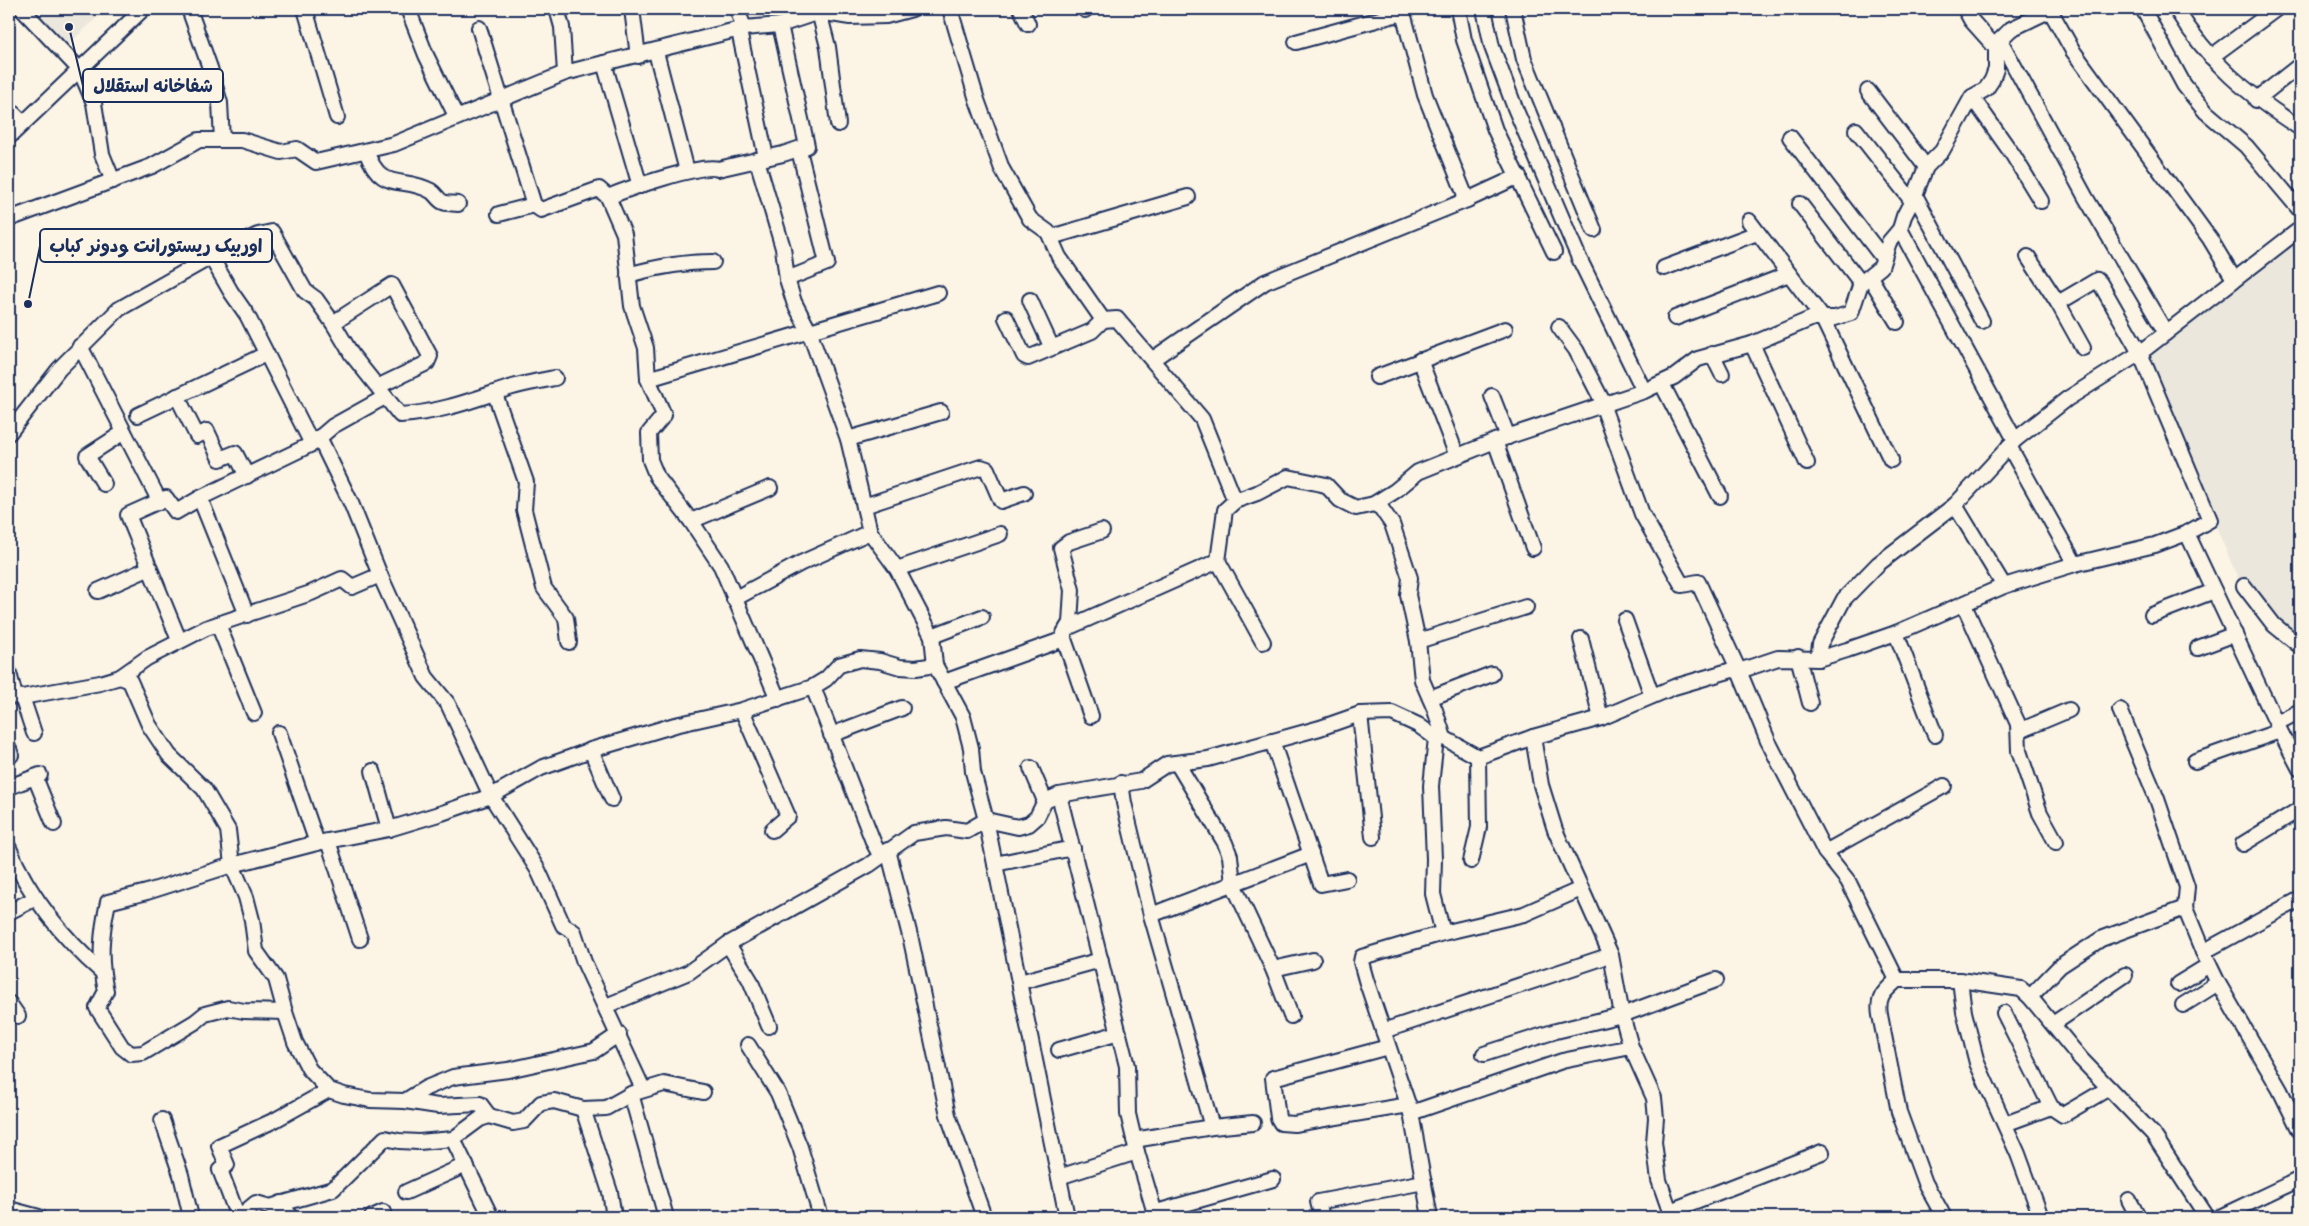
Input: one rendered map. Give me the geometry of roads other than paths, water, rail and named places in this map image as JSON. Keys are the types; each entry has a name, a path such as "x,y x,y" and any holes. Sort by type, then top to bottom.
{"street":[{"path":"22,9 80,70 94,103 102,154 113,181"},
{"path":"9,137 143,9"},
{"path":"189,9 220,103 222,140"},
{"path":"305,9 337,117"},
{"path":"408,9 426,55 456,116"},
{"path":"557,9 562,27 565,73"},
{"path":"632,9 638,56"},
{"path":"737,9 742,29 762,159 783,248 787,279 794,302 809,331 848,439 870,532 897,569 932,636 935,665 963,717 971,748 972,772 986,820 1067,1217"},
{"path":"9,219 152,166 199,140 242,140 281,152 297,149 316,162 341,154 366,151 394,144 456,116 501,101 565,73 656,52 742,29 780,25 819,12 850,17 886,16 912,9"},
{"path":"950,9 977,100 1002,169 1030,219 1048,232 1060,257 1103,320"},
{"path":"1021,9 1028,24"},
{"path":"1458,9 1464,40 1496,130 1554,252"},
{"path":"1484,9 1492,47 1515,108 1579,258 1644,391"},
{"path":"1513,9 1524,59 1594,230"},
{"path":"1965,9 1971,20 1998,44 2166,333"},
{"path":"1263,642 1218,561 1225,510 1235,501 1257,493 1288,477 1326,485 1340,500 1356,508 1374,504 1395,491 1418,472 1501,439 1662,384 1698,359 1752,344 1812,318 1835,318 1851,313 1865,280 1881,266 1889,242 1900,229 1926,167 1942,151 1972,97 1986,89 1992,80 1996,69 1998,44 2012,29 2051,9 2073,51 2204,232 2234,279"},
{"path":"2142,9 2184,85 2206,112 2246,146 2300,210"},
{"path":"2177,9 2211,57 2256,100 2300,128"},
{"path":"2211,57 2276,9"},
{"path":"1296,42 1402,11 1425,95 1467,200"},
{"path":"819,12 828,47 838,124"},
{"path":"608,197 687,171 712,166 718,169 799,150 807,146 780,25"},
{"path":"479,28 534,205 541,210 598,189 608,197 624,234 632,306 646,348 648,379 664,415 649,433 650,460 657,477 691,521 721,566 778,699"},
{"path":"656,52 687,171"},
{"path":"604,63 640,186"},
{"path":"2256,100 2300,65"},
{"path":"1868,91 1926,167"},
{"path":"1972,97 2013,155 2041,202"},
{"path":"9,109 23,123"},
{"path":"1856,130 1914,198 1982,321"},
{"path":"1790,137 1883,258"},
{"path":"787,279 827,263 799,150"},
{"path":"366,151 371,164 380,175 394,184 408,184 432,192 443,202 458,204"},
{"path":"1153,359 1265,282 1467,200 1519,176"},
{"path":"1051,237 1188,197"},
{"path":"1800,204 1865,280 1897,322"},
{"path":"499,214 534,205"},
{"path":"1749,221 1822,317 1891,460"},
{"path":"1900,229 2075,564"},
{"path":"1818,659 1820,644 1844,599 1878,564 1956,505 2012,443 2067,399 2140,353 2300,229"},
{"path":"9,433 59,369 119,309 211,257 258,235 272,232 305,291 316,299 352,355 400,415 439,411 495,394 505,389 555,378"},
{"path":"1664,268 1757,233"},
{"path":"211,257 231,292 248,315 266,354 352,503 380,575 426,677 448,704 491,796 538,870 563,925 574,932 584,962 619,1034 637,1091 666,1217"},
{"path":"2028,257 2058,303 2083,348"},
{"path":"628,274 657,266 691,262 713,262"},
{"path":"1675,318 1789,274"},
{"path":"813,687 874,844 880,854 914,833 946,828 967,831 986,820 1018,826 1029,824 1037,817 1045,801 1059,795 1140,781 1167,764 1208,759 1360,714 1392,713 1478,757 1533,737 1601,718 1674,687 1732,670 1739,672 1778,658 1818,659 1896,633 2004,586 2075,564 2155,545 2188,533 2210,520 2140,353 2097,280 2058,303"},
{"path":"179,640 128,515 166,498 176,512 316,440 382,392 427,363 430,356 392,285 333,323"},
{"path":"648,379 938,293"},
{"path":"1030,300 1051,346"},
{"path":"1006,318 1025,357 1092,331 1103,320 1117,319 1153,359 1202,419 1235,501"},
{"path":"1559,327 1576,350 1603,404 1646,522 1682,585 1698,582 1768,741 1825,852 1848,881 1897,980"},
{"path":"1377,377 1505,329"},
{"path":"1752,344 1807,463"},
{"path":"80,346 160,502"},
{"path":"138,415 266,354"},
{"path":"1712,354 1722,374"},
{"path":"1420,360 1457,456"},
{"path":"1662,384 1720,496"},
{"path":"495,394 526,482 524,510 544,588 566,618 569,642"},
{"path":"177,396 197,436 207,431 220,459 235,453 247,476"},
{"path":"1492,396 1501,439 1533,548"},
{"path":"848,439 941,412"},
{"path":"104,484 87,456 124,432"},
{"path":"864,506 981,467 987,469 1001,501 1024,493"},
{"path":"691,521 770,488"},
{"path":"200,498 247,615"},
{"path":"1374,504 1381,508 1392,524 1403,553 1410,578 1408,595 1418,641 1422,680 1430,698 1440,738 1431,786 1434,859 1432,894 1443,933"},
{"path":"1956,505 2004,586"},
{"path":"1091,716 1066,634 1070,623 1072,590 1061,548 1069,542 1102,531"},
{"path":"734,599 801,563 870,532"},
{"path":"2188,533 2278,727 2300,768"},
{"path":"897,569 1000,534"},
{"path":"944,682 1066,634 1218,561"},
{"path":"98,591 150,568"},
{"path":"15,696 100,683 120,677 147,658 179,640 218,624 311,593 342,579 351,587 380,575"},
{"path":"2244,586 2274,625 2300,646"},
{"path":"2152,615 2214,591"},
{"path":"1964,605 2019,731 2017,741 2019,751 2040,813 2056,842"},
{"path":"1418,641 1526,607"},
{"path":"932,636 982,617"},
{"path":"1625,620 1652,696"},
{"path":"218,624 254,713"},
{"path":"1896,633 1934,734"},
{"path":"2198,648 2235,634"},
{"path":"1581,639 1601,718"},
{"path":"1798,657 1810,703"},
{"path":"284,1012 244,1011 228,1008 205,1014 143,1053 131,1054 122,1047 97,1008 106,991 102,972 100,935 108,902 147,892 232,865 322,842 389,829 491,796 541,768 591,750 675,725 742,710 813,687 826,679 839,666 860,659 880,660 900,667 916,668 935,665"},
{"path":"9,673 15,696 34,733"},
{"path":"1430,698 1492,674"},
{"path":"120,677 130,681 149,725 169,754 204,789 228,830 232,865 246,897 252,920 256,951 276,979 284,1012 295,1042 309,1068 329,1090 344,1096 438,1106 480,1104 489,1116"},
{"path":"831,735 902,708"},
{"path":"742,710 788,816 772,830"},
{"path":"2019,731 2069,710"},
{"path":"2120,710 2157,800 2187,887 2185,908 2206,959 2280,1090 2300,1131"},
{"path":"2196,761 2278,727 2300,711"},
{"path":"1360,714 1373,837"},
{"path":"279,733 360,939"},
{"path":"1533,737 1541,784 1555,830 1612,955 1622,1015 1631,1047 1654,1098 1656,1118 1654,1142 1659,1180 1671,1214 1822,1152"},
{"path":"1272,741 1321,884 1347,879"},
{"path":"591,750 612,799"},
{"path":"1471,861 1479,826 1478,757"},
{"path":"1178,763 1225,843 1230,856 1233,884 1273,969 1291,1016"},
{"path":"1031,768 1045,801"},
{"path":"373,771 389,829"},
{"path":"9,787 37,776 54,824"},
{"path":"1121,784 1124,804 1151,915 1212,1127"},
{"path":"1825,852 1944,786"},
{"path":"1059,795 1127,1066 1128,1114 1154,1215 1273,1180"},
{"path":"2242,844 2300,810"},
{"path":"9,848 17,869 36,898 81,954 102,972"},
{"path":"995,864 1073,848"},
{"path":"606,1006 689,972 728,944 870,865 888,850"},
{"path":"888,850 911,940 948,1115 984,1217"},
{"path":"1151,915 1311,854"},
{"path":"1430,1217 1410,1109 1366,980 1361,962 1362,957 1443,933 1524,914 1581,889"},
{"path":"9,912 36,898"},
{"path":"2178,984 2206,959 2300,899"},
{"path":"2030,996 2060,966 2101,939 2185,908"},
{"path":"728,944 750,980 769,1026"},
{"path":"1383,1031 1612,955"},
{"path":"1020,982 1100,960"},
{"path":"1273,969 1313,960"},
{"path":"2053,1024 2125,975"},
{"path":"1484,1054 1556,1031 1622,1015 1716,980"},
{"path":"1944,1217 1925,1183 1899,1112 1878,1003 1884,993 1897,980 1960,980 2020,989 2030,996 2081,1059 2153,1134 2206,1217"},
{"path":"1960,980 1964,1012 1977,1063 2005,1124 2041,1217"},
{"path":"2182,1005 2218,983"},
{"path":"9,1003 18,1016"},
{"path":"2004,1013 2051,1107 2063,1115 2109,1088"},
{"path":"1059,1050 1119,1033"},
{"path":"405,1101 426,1088 453,1077 508,1070 594,1051 619,1034"},
{"path":"748,1045 778,1093 800,1146 821,1217"},
{"path":"1388,1047 1273,1078 1278,1118 1281,1123 1294,1124 1410,1109 1562,1061 1631,1047"},
{"path":"329,1090 275,1120 219,1146 227,1165 220,1170 238,1217 256,1203 270,1206 333,1189 385,1138 399,1142 453,1139 480,1119 489,1116 513,1122 524,1121 541,1103 554,1101 583,1109 606,1108 637,1091 664,1084 703,1092"},
{"path":"2005,1124 2051,1107"},
{"path":"583,1109 610,1192 614,1217"},
{"path":"162,1120 181,1175 191,1217"},
{"path":"1059,1177 1135,1146 1212,1127 1252,1123"},
{"path":"453,1139 492,1217"},
{"path":"406,1192 466,1165"},
{"path":"1322,1217 1318,1202 1424,1182"},
{"path":"2227,1215 2299,1182"},
{"path":"2129,1200 2138,1217"},
{"path":"281,1203 291,1217"},
{"path":"14,1213 39,1217"}],"place":[{"name":"شفاخانه استقلال","path":"69,27"},
{"name":"اوربیک ریستورانت ودونر کباب","path":"28,304"}]}
